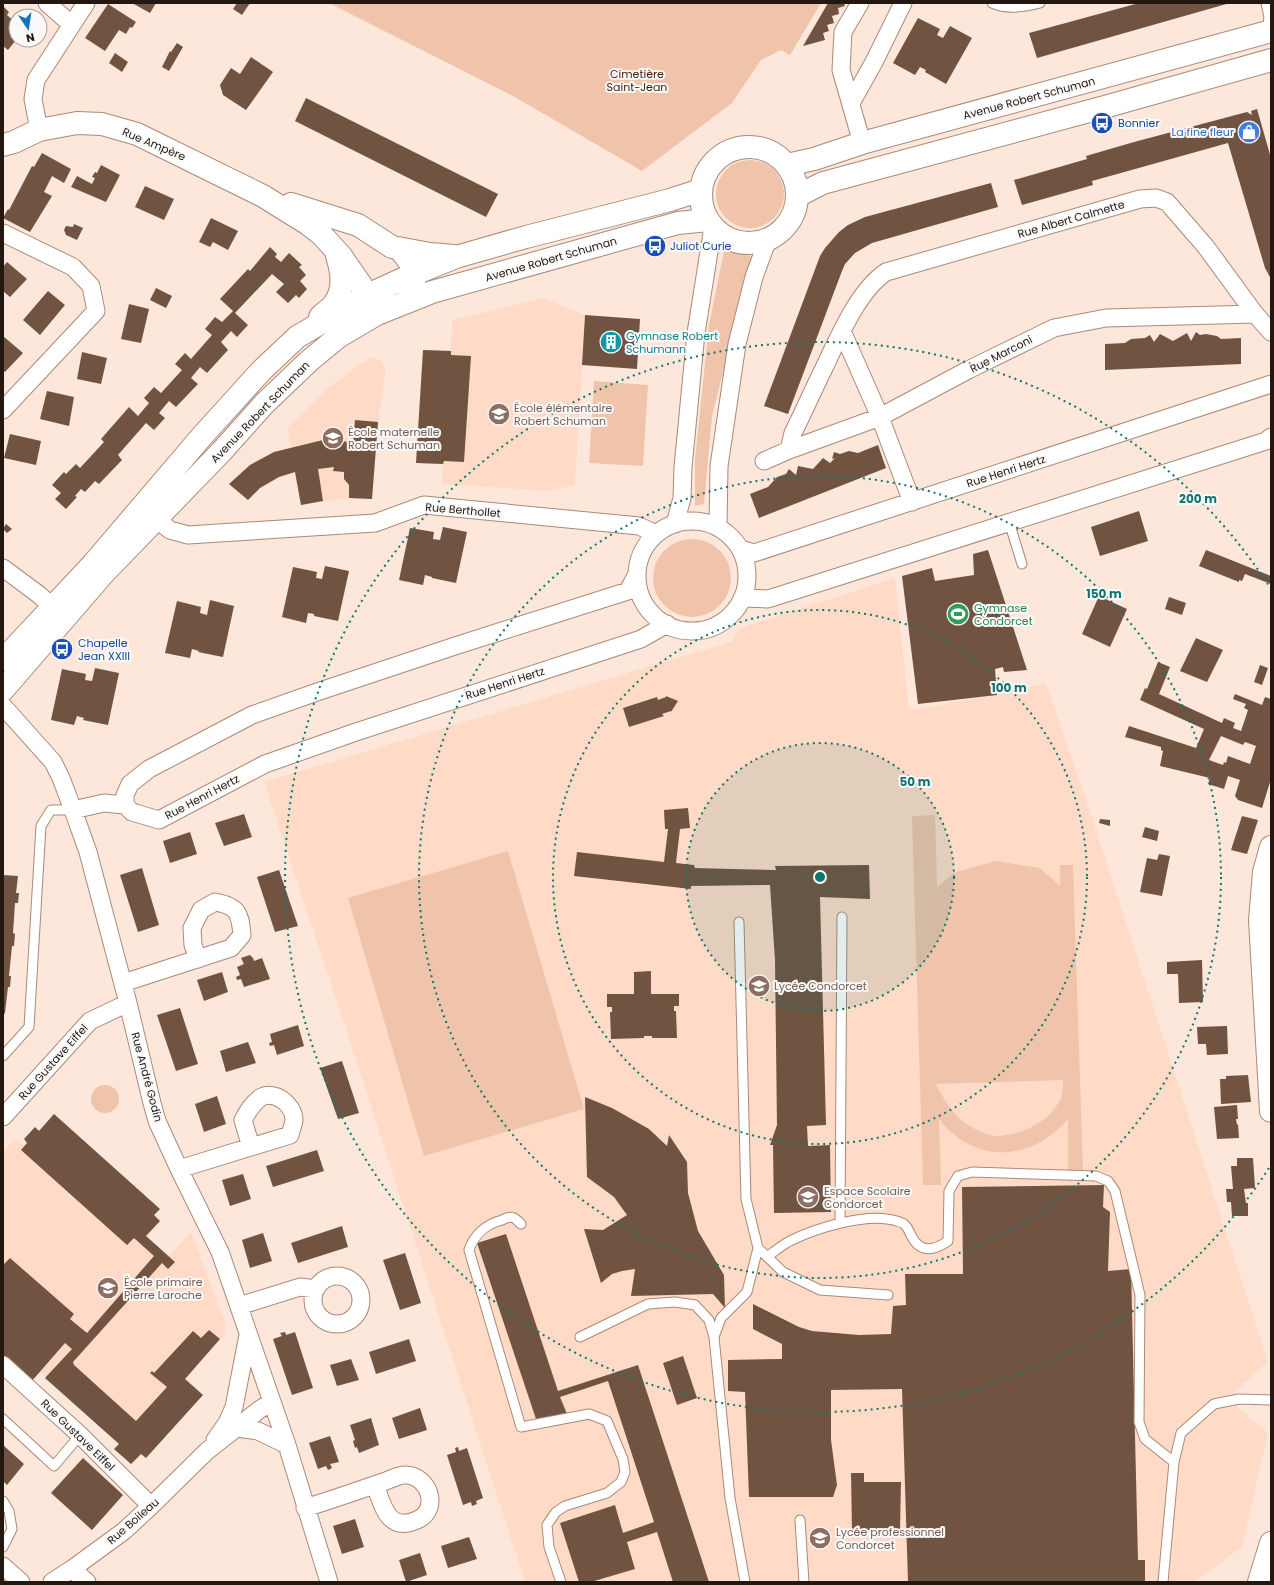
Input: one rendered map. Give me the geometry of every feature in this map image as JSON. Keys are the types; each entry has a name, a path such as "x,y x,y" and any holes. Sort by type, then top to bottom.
{"main road":[{"name":"Avenue Robert Schuman","path":"786,164 814,159 862,144 1269,31"},
{"path":"797,196 823,183 1108,106 1271,60"},
{"name":"Rue Ampère","path":"38,130 77,123 102,124 137,134 263,196 308,224 334,247 373,304"},
{"path":"3,129 11,128 38,130"},
{"path":"3,145 14,142 38,130"},
{"path":"751,146 764,149 776,155 786,164 796,184 797,196 795,209 789,222 780,232 768,239 753,243 739,242 725,236 711,224 703,208 701,190 706,173 714,162 724,153 737,148 751,146"},
{"name":"Avenue Robert Schuman","path":"3,660 60,613 103,574 222,451 264,404 308,361 338,337 373,304 415,274 456,257 526,237 670,200 701,190"},
{"name":"Rue Ampère","path":"263,196 358,225 392,247 456,257"},
{"name":"Avenue Robert Schuman","path":"3,690 60,613 143,507 203,435 261,371 298,337 312,328 373,304 432,292 678,223 711,224"},
{"path":"312,328 323,314 334,305 342,285 340,265 334,247"},
{"name":"Rue Ampère","path":"398,248 407,257 415,274"},
{"path":"1271,847 1264,872 1260,920 1271,1111"},
{"path":"1259,1582 1271,1543"}],"street":[{"path":"47,3 72,25"},
{"path":"38,130 33,99 36,80 86,3"},
{"path":"860,3 843,32 841,70 862,144"},
{"path":"851,103 874,62 903,3"},
{"name":"Rue Albert Calmette","path":"789,450 793,433 842,331 871,285 886,272 1140,198 1156,198 1167,202 1206,246 1255,314 1271,332"},
{"path":"675,524 682,498 683,467 696,333 711,224"},
{"path":"3,233 73,267 91,286 96,311 3,410"},
{"path":"718,527 719,466 737,344 754,277 768,239"},
{"name":"Rue Marconi","path":"764,461 789,450 880,417 975,367 1054,328 1106,318 1255,314"},
{"path":"842,331 880,417 912,502"},
{"name":"Rue Henri Hertz","path":"740,549 754,553 1271,384"},
{"path":"742,598 768,599 1266,441 1271,437"},
{"name":"Rue Berthollet","path":"156,519 170,530 188,535 375,523 424,505 639,526 656,534"},
{"path":"73,810 104,803 125,805 125,795 130,784 149,769 252,715 411,660 628,591 637,574 640,559 646,546 656,534 675,524 686,521 697,521 718,527 730,536 740,549 746,565 747,582 742,598 735,609 726,618 716,625 704,629 691,630 678,629 666,624 654,615 645,603 639,589 637,574"},
{"path":"3,568 60,613"},
{"name":"Rue Henri Hertz","path":"125,805 132,812 159,820 265,764 356,732 641,638 666,624"},
{"name":"Rue André Godin","path":"3,706 53,762 61,778 73,810 88,852 123,983 152,1103 158,1121 179,1169 220,1252 287,1445 328,1582"},
{"path":"123,983 198,959"},
{"name":"Rue Gustave Eiffel","path":"3,1117 90,1020 128,1003"},
{"path":"179,1169 251,1147"},
{"path":"239,1306 300,1287 316,1289"},
{"name":"Rue Boileau","path":"207,1451 226,1423 234,1407 248,1331"},
{"name":"Rue Gustave Eiffel","path":"3,1365 80,1435 152,1506"},
{"name":"Rue Boileau","path":"52,1582 124,1531 152,1506 207,1451 271,1402"},
{"path":"237,1428 258,1431 287,1445"},
{"path":"305,1508 374,1485"},
{"path":"3,1566 21,1582"},
{"path":"72,1569 87,1582"}],"lane":[{"path":"992,3 999,6 1028,6 1040,3"},
{"path":"1266,3 1269,17 1269,31"},
{"path":"1009,522 1022,564"},
{"path":"3,1056 29,1027 41,826 51,810 73,810"},
{"path":"840,1224 842,918"},
{"path":"714,1337 721,1318 747,1292 758,1248 746,1199 739,922"},
{"path":"767,1257 792,1240 856,1219 882,1218 893,1220 905,1225 913,1240 923,1248 932,1249 940,1247 948,1241 949,1192 958,1176 972,1172 1096,1176 1108,1181 1115,1191 1140,1295 1139,1422 1145,1439 1174,1462"},
{"path":"521,1224 514,1218 509,1217 492,1222 479,1233 471,1243 469,1250 521,1427 589,1414 607,1421 623,1459 625,1472 621,1482 607,1493 565,1506 556,1512 547,1525 548,1547 561,1582"},
{"path":"758,1248 783,1272 820,1290 888,1295"},
{"path":"580,1337 648,1304 675,1302 695,1304 709,1320 714,1337 730,1498 745,1582"},
{"path":"1163,1582 1174,1462 1181,1433 1214,1404 1239,1399 1271,1400"},
{"path":"3,1419 54,1466 80,1435"},
{"path":"3,1501 9,1511 12,1529 3,1546"},
{"path":"800,1520 804,1582"}],"shaded area":[{"name":"École élémentaire Robert Schuman","path":"544,298 585,315 575,485 548,491 442,484 443,464 416,463 423,350 451,351 452,320"},
{"name":"École maternelle Robert Schuman","path":"371,357 381,361 386,369 378,422 372,499 349,498 301,505 295,472 279,477 260,488 248,500 229,484 250,465 274,452 291,448 287,428 330,386"},
{"name":"Espace Scolaire Condorcet","path":"895,578 909,710 997,695 1046,683 1088,805 1268,1362 1236,1391 1237,1407 1268,1433 1242,1547 1194,1582 525,1582 347,1032 264,782 731,642 740,628"},
{"name":"École primaire Pierre Laroche","path":"54,1114 160,1209 154,1215 160,1221 146,1236 169,1256 191,1232 224,1320 226,1333 186,1379 203,1395 146,1458 141,1454 131,1464 114,1449 119,1443 40,1372 31,1382 3,1356 3,1152 15,1139 24,1146"}],"green space":[{"name":"Cimetière Saint-Jean","path":"329,3 821,3 790,55 781,50 761,60 732,103 642,171 513,96"},
{"path":"750,160 763,163 774,170 781,181 784,194 781,207 774,218 763,225 750,228 737,225 726,218 719,207 716,194 719,181 726,170 737,163"},
{"path":"724,251 752,256 712,416 704,504 695,506 695,459 709,325"},
{"path":"594,381 648,385 643,466 589,463"},
{"path":"692,539 707,542 719,551 728,563 731,578 728,593 719,605 707,614 692,617 677,614 665,605 656,593 653,578 656,563 665,551 677,542"},
{"path":"935,815 937,887 956,872 996,861 1040,868 1060,886 1060,865 1073,865 1083,1172 1068,1173 1068,1119 1053,1133 1037,1144 1020,1150 1003,1152 986,1151 969,1144 953,1134 939,1119 941,1185 923,1185 912,816","holes":["1063,1080 1063,1092 1061,1098 1056,1107 1042,1121 1034,1126 1015,1133 995,1136 979,1131 962,1121 947,1104 936,1084"]},
{"path":"508,851 584,1109 424,1156 348,898"},
{"path":"105,1085 115,1089 119,1099 115,1109 105,1113 95,1109 91,1099 95,1089"}],"building":[{"path":"132,3 156,3 150,13"},
{"path":"237,3 250,3 242,15 233,9"},
{"path":"828,3 844,3 845,6 838,8 839,14 832,16 834,23 827,25 829,31 823,33 825,40 803,46"},
{"path":"1139,3 1230,3 1037,58 1029,33"},
{"path":"108,4 136,22 132,28 130,27 126,34 119,30 105,51 85,38"},
{"path":"3,6 8,11 8,48 10,48 8,50 3,46"},
{"path":"918,18 940,29 937,35 943,38 950,26 972,38 946,84 925,72 926,70 920,67 915,75 893,63"},
{"path":"177,43 183,47 169,71 162,67 170,51 171,52"},
{"path":"115,53 128,62 122,72 109,63"},
{"path":"251,57 273,72 246,110 223,95 220,85 231,68 240,74"},
{"path":"306,98 498,194 486,217 295,121"},
{"path":"1257,109 1271,158 1271,279 1265,268 1228,143 1092,181 1093,185 1022,205 1014,180 1087,159 1086,156 1134,142 1247,112 1252,115 1251,111"},
{"path":"42,153 71,169 64,183 52,176 44,192 52,196 30,232 3,218 8,209 9,210 32,166 34,167"},
{"path":"101,165 120,175 106,202 71,187 77,176 92,184 95,178 92,177 95,172 97,173"},
{"path":"991,183 998,207 872,243 855,253 845,264 842,271 788,414 764,406 820,256 839,232 848,225 865,217"},
{"path":"145,186 174,199 164,220 135,207"},
{"path":"211,218 238,231 228,250 213,242 210,247 199,242"},
{"path":"74,224 83,228 77,240 66,235 64,230 66,226 73,227"},
{"path":"270,247 277,254 275,257 281,262 289,253 302,265 299,267 306,275 300,281 307,289 299,298 296,295 288,303 276,292 284,284 272,274 235,313 248,325 237,337 231,331 221,342 228,350 207,373 200,367 191,378 198,384 176,407 169,401 159,413 165,418 154,430 146,423 118,455 122,460 99,484 95,481 85,492 81,489 75,496 77,497 66,509 55,499 61,493 52,485 64,472 66,474 76,464 80,468 104,442 101,439 129,407 138,416 149,403 144,398 154,387 161,393 182,370 175,364 185,353 191,359 212,335 205,329 215,317 222,322 233,311 220,299 248,269 250,271"},
{"path":"7,262 27,279 10,297 3,291 3,267"},
{"path":"156,288 172,296 166,308 150,300"},
{"path":"48,291 65,305 40,335 23,320"},
{"path":"129,304 149,309 141,343 121,339"},
{"name":"Gymnase Robert Schumann","path":"585,315 640,319 637,369 582,365"},
{"path":"1196,332 1200,335 1206,334 1217,336 1221,339 1241,338 1241,364 1105,370 1105,344 1125,343 1131,339 1145,338 1150,335 1154,342 1160,334 1173,341 1187,333 1191,341"},
{"path":"3,336 23,353 5,372 3,370"},
{"path":"423,350 451,351 451,355 471,356 464,462 444,461 443,464 416,463"},
{"path":"82,352 107,358 101,384 77,379"},
{"path":"47,391 74,397 69,426 40,419"},
{"path":"355,420 378,422 372,499 349,498 349,485 344,479 344,472 333,471 334,467 318,469 323,501 301,505 295,472 279,477 260,488 248,500 229,484 250,465 274,452 323,440 353,442"},
{"path":"10,434 41,441 36,465 4,458"},
{"path":"878,445 886,468 759,518 750,494 768,487 777,477 786,474 789,469 796,475 798,466 813,469 823,458 830,463 835,458 832,459 834,452 840,454 849,451 858,453"},
{"path":"1139,511 1148,541 1100,556 1091,527"},
{"path":"6,524 12,529 7,533 3,529"},
{"path":"443,527 467,532 456,583 425,575 423,585 399,580 410,528 434,532 433,539 440,540"},
{"name":"Gymnase Condorcet","path":"988,550 1027,670 1004,672 1003,667 995,669 997,695 918,704 902,576 932,568 935,581 974,575 973,554"},
{"path":"1206,550 1271,576 1271,584 1245,574 1242,581 1239,580 1239,582 1199,566"},
{"path":"325,566 349,571 338,621 314,616 314,614 308,613 306,623 282,617 293,567 317,572 316,578 322,579"},
{"path":"1099,596 1127,609 1110,647 1082,634"},
{"path":"1169,597 1186,603 1182,615 1165,609"},
{"path":"210,600 234,606 223,657 198,652 199,651 192,649 190,658 165,653 177,601 201,607 200,613 207,615"},
{"path":"1196,638 1223,650 1207,682 1180,671"},
{"path":"1158,662 1170,667 1159,694 1222,723 1224,718 1235,723 1233,728 1241,731 1248,710 1244,708 1246,704 1233,699 1235,694 1262,705 1265,697 1271,699 1271,779 1262,808 1238,800 1235,796 1240,780 1228,776 1224,789 1208,784 1210,778 1160,766 1163,751 1161,750 1161,747 1125,737 1129,726 1196,748 1204,729 1140,700 1145,688 1147,689","holes":["1221,736 1243,745 1245,742 1256,746 1250,764 1228,756 1226,763 1224,762 1223,765 1209,760"]},
{"path":"1260,665 1268,668 1262,685 1254,682"},
{"path":"95,668 119,673 108,725 83,720 84,718 77,716 74,725 51,720 62,669 86,674 85,680 92,681"},
{"path":"666,696 678,701 671,712 662,714 664,716 629,727 623,708 657,697 658,700"},
{"path":"688,808 690,828 680,829 676,863 694,865 695,868 776,870 775,866 869,865 870,899 820,897 826,1125 807,1126 808,1146 830,1145 831,1212 774,1213 773,1145 770,1145 777,1125 775,960 770,885 691,886 691,889 574,876 577,852 664,862 668,829 665,829 664,810"},
{"path":"244,814 252,837 224,846 215,823"},
{"path":"1242,816 1258,820 1247,854 1231,850"},
{"path":"1100,819 1110,820 1110,826 1099,823"},
{"path":"1145,827 1159,831 1157,841 1142,837"},
{"path":"190,832 197,854 170,863 163,841"},
{"path":"1159,854 1170,856 1162,896 1140,892 1147,858 1157,860"},
{"path":"142,868 159,925 138,932 120,875"},
{"path":"279,870 298,926 275,932 257,877"},
{"path":"3,875 18,876 16,893 19,893 18,903 15,903 13,933 15,934 14,946 12,946 9,976 11,976 10,987 8,987 5,1013 3,1016"},
{"path":"250,955 254,961 262,958 270,979 244,987 241,979 237,980 236,977 240,975 237,967 244,964 241,958"},
{"path":"1202,960 1203,1002 1179,1003 1178,974 1167,974 1167,962"},
{"path":"651,971 651,994 679,994 679,1006 674,1006 674,1011 676,1011 677,1038 652,1038 652,1036 644,1036 644,1038 611,1039 610,1012 612,1012 612,1007 607,1007 607,994 634,994 634,972"},
{"path":"222,972 228,992 204,1001 197,980"},
{"path":"180,1008 198,1064 176,1071 157,1015"},
{"path":"298,1025 304,1046 277,1055 274,1045 270,1046 269,1043 272,1042 270,1034"},
{"path":"1227,1026 1228,1054 1207,1055 1206,1044 1198,1044 1197,1027"},
{"path":"248,1042 256,1063 226,1072 220,1051"},
{"path":"342,1061 359,1113 338,1119 320,1068"},
{"path":"1248,1075 1251,1102 1221,1104 1220,1079 1226,1079 1226,1076"},
{"path":"217,1096 226,1124 204,1132 195,1104"},
{"path":"585,1097 612,1108 649,1129 667,1146 669,1135 687,1162 688,1193 698,1231 724,1275 725,1308 713,1294 631,1296 635,1269 612,1274 601,1283 584,1229 603,1230 627,1215 614,1197 587,1177"},
{"path":"1237,1105 1238,1119 1236,1119 1239,1138 1217,1139 1214,1107"},
{"path":"54,1114 160,1209 154,1215 160,1221 146,1236 175,1262 168,1269 162,1263 73,1362 74,1365 136,1421 167,1387 150,1373 152,1371 154,1373 193,1331 201,1338 209,1330 220,1339 185,1379 203,1395 146,1458 141,1454 131,1464 114,1449 119,1444 45,1378 72,1349 65,1343 31,1382 3,1356 3,1263 4,1264 10,1258 74,1314 70,1319 87,1333 154,1256 134,1238 127,1245 21,1150 27,1143 24,1139 35,1127 39,1131"},
{"path":"317,1150 324,1171 273,1187 266,1166"},
{"path":"1237,1158 1253,1158 1255,1188 1244,1189 1246,1203 1248,1203 1248,1216 1232,1216 1231,1202 1227,1202 1226,1189 1233,1189 1231,1166 1237,1166"},
{"path":"243,1174 251,1199 230,1206 222,1180"},
{"path":"1104,1185 1103,1207 1110,1212 1108,1271 1131,1269 1138,1560 1145,1560 1145,1582 908,1582 902,1389 831,1390 831,1440 837,1485 833,1497 749,1497 745,1392 728,1391 728,1360 782,1359 782,1344 753,1329 753,1304 799,1327 812,1331 859,1335 891,1334 893,1306 906,1305 905,1274 963,1274 962,1187"},
{"path":"342,1226 348,1247 298,1263 291,1243"},
{"path":"263,1233 272,1261 250,1268 242,1240"},
{"path":"506,1234 558,1391 638,1365 709,1582 673,1582 657,1532 627,1542 635,1569 591,1582 579,1582 560,1523 615,1505 623,1533 654,1522 608,1381 560,1397 567,1414 536,1419 477,1243"},
{"path":"405,1253 421,1303 400,1310 383,1260"},
{"path":"285,1332 286,1335 295,1332 313,1388 292,1395 273,1339 282,1336 280,1333"},
{"path":"409,1339 416,1361 376,1374 369,1352"},
{"path":"683,1356 697,1398 677,1405 663,1363"},
{"path":"351,1359 359,1380 337,1386 330,1365"},
{"path":"420,1408 427,1430 399,1439 392,1418"},
{"path":"371,1418 379,1445 359,1453 357,1447 355,1448 353,1441 355,1440 350,1425"},
{"path":"330,1436 339,1462 330,1464 332,1468 328,1470 326,1466 318,1469 309,1443"},
{"path":"3,1445 24,1464 7,1485 4,1482 3,1484"},
{"path":"458,1447 459,1451 467,1448 483,1498 476,1501 477,1504 472,1506 471,1502 463,1505 447,1455 456,1452 455,1448"},
{"path":"83,1458 123,1495 92,1530 51,1493"},
{"path":"851,1473 864,1473 864,1482 901,1482 900,1530 852,1531"},
{"path":"355,1519 364,1547 342,1554 333,1526"},
{"path":"469,1537 477,1559 448,1568 441,1546"},
{"path":"420,1553 427,1575 406,1582 399,1560"}],"place":[{"name":"Bonnier","path":"1102,123"},
{"name":"La fine fleur","path":"1249,132"},
{"name":"Juliot Curie","path":"655,246"},
{"name":"Gymnase Robert Schumann","path":"611,342"},
{"name":"École élémentaire Robert Schuman","path":"499,414"},
{"name":"École maternelle Robert Schuman","path":"333,438"},
{"name":"Gymnase Condorcet","path":"958,614"},
{"name":"Chapelle Jean XXIII","path":"62,649"},
{"name":"Lycée Condorcet","path":"759,986"},
{"name":"Espace Scolaire Condorcet","path":"808,1197"},
{"name":"École primaire Pierre Laroche","path":"108,1288"},
{"name":"Lycée professionnel Condorcet","path":"820,1538"}]}
